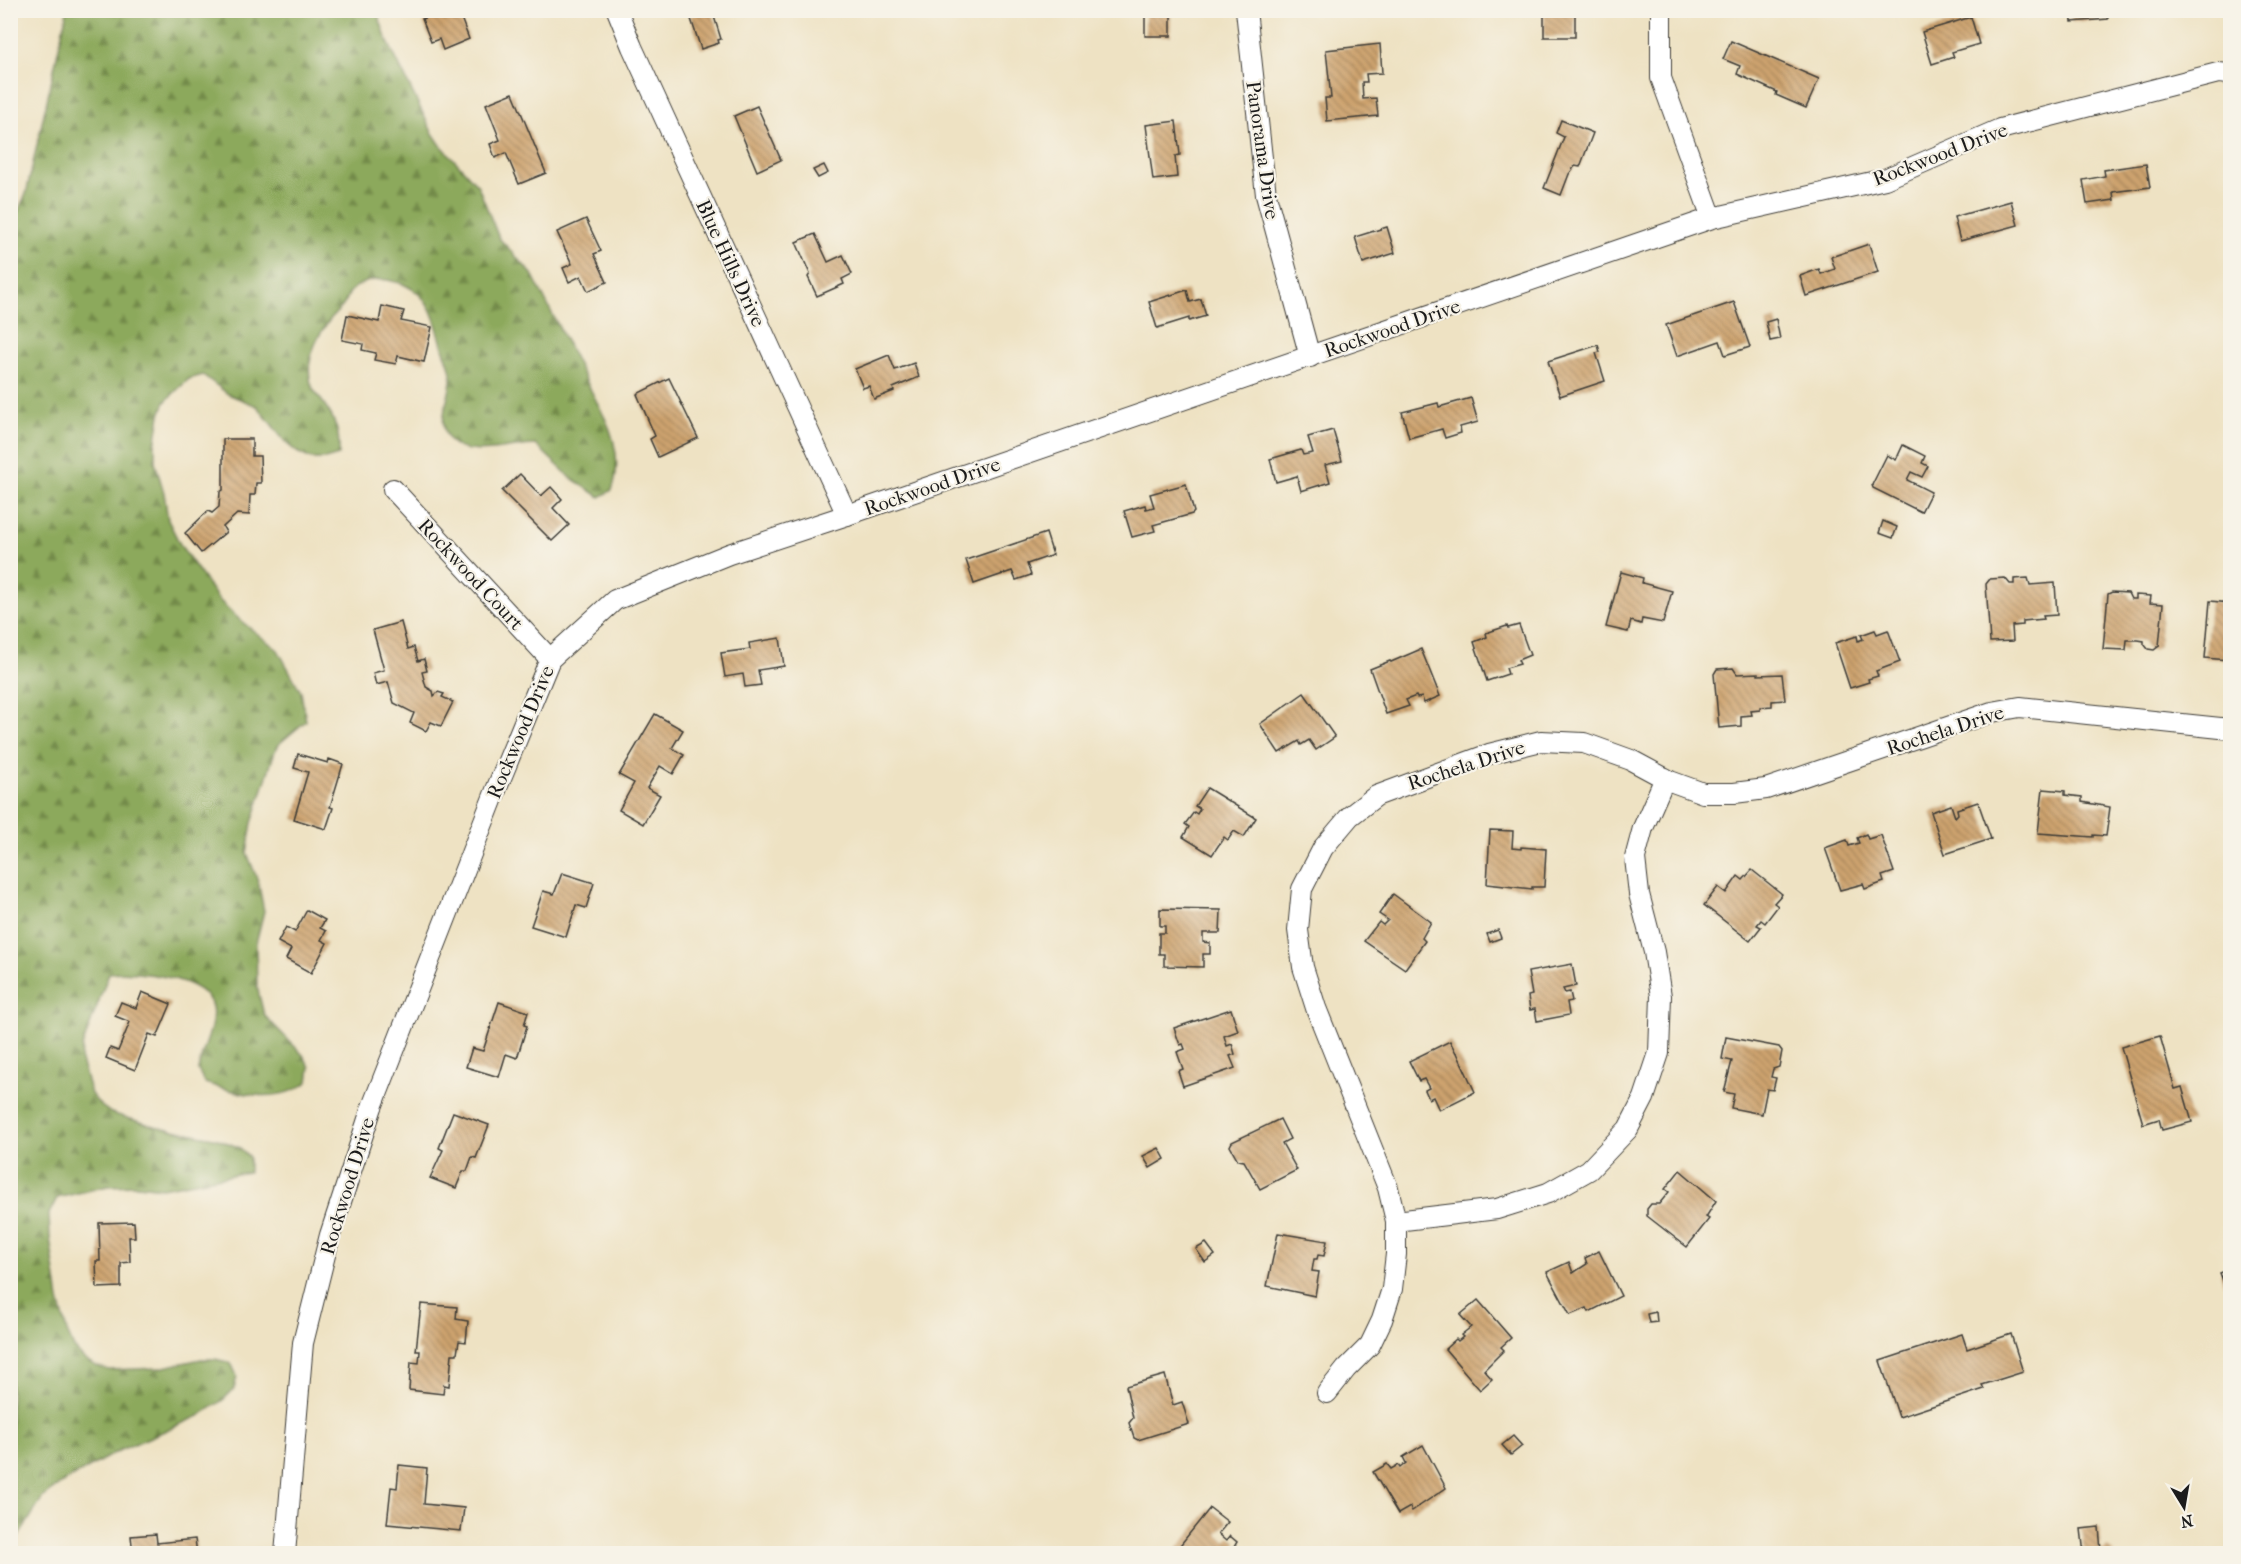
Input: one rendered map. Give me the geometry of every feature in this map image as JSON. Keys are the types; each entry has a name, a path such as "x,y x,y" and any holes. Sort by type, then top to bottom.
{"street":[{"name":"Blue Hills Drive","path":"617,10 847,515"},
{"name":"Panorama Drive","path":"1246,10 1266,195 1310,357"},
{"path":"1661,10 1661,78 1712,218"},
{"name":"Rockwood Drive","path":"285,1554 303,1343 330,1235 372,1107 491,801 550,659 615,600 729,554 1712,218 1885,179 2000,129 2218,73 2230,74"},
{"name":"Rockwood Court","path":"393,489 550,659"},
{"name":"Rochela Drive","path":"1327,1393 1346,1369 1370,1345 1382,1320 1392,1289 1396,1254 1396,1221 1388,1188 1316,1008 1303,967 1298,930 1302,889 1323,848 1350,816 1376,796 1489,754 1541,741 1584,743 1631,760 1665,778 1703,793 1734,793 1766,789 1992,712 2020,707 2230,729"},
{"path":"1396,1221 1497,1209 1548,1193 1589,1170 1628,1130 1644,1098 1659,1053 1661,996 1654,952 1639,894 1635,858 1643,828 1665,778"}],"green space":[{"path":"67,11 377,11 386,38 432,132 478,186 499,238 532,274 605,418 612,435 617,462 612,490 600,497 571,478 536,445 480,451 459,448 452,443 446,435 443,418 451,383 450,370 435,320 422,297 414,290 394,281 378,279 368,281 352,290 343,306 326,324 311,356 310,378 313,389 334,422 338,434 339,455 325,459 311,459 297,452 286,443 257,406 228,394 203,375 189,379 165,402 160,415 155,462 164,493 168,520 181,546 219,600 278,650 301,692 306,721 280,743 275,751 252,823 247,853 258,881 264,911 256,943 257,986 264,1015 303,1055 310,1067 308,1082 296,1089 271,1095 244,1094 205,1083 198,1070 213,1015 207,997 197,988 168,977 151,974 109,973 82,1047 81,1061 91,1094 111,1113 154,1126 218,1139 240,1148 249,1157 249,1172 162,1188 138,1185 108,1186 57,1198 49,1214 50,1238 59,1300 67,1332 74,1348 84,1359 109,1370 159,1368 201,1359 215,1359 231,1363 237,1376 234,1389 223,1400 199,1416 118,1451 62,1483 43,1497 11,1549 10,228 26,194"}],"building":[{"path":"429,10 458,10 469,39 443,50 439,39 431,42 422,19 431,15"},
{"path":"697,10 712,10 721,39 718,40 719,43 701,49 690,16 698,13"},
{"path":"1145,10 1171,10 1171,36 1145,36"},
{"path":"1544,10 1575,10 1575,37 1544,37"},
{"path":"2071,10 2111,10 2111,12 2107,13 2108,19 2072,22"},
{"path":"1971,17 1979,44 1952,52 1954,57 1932,64 1922,32"},
{"path":"1731,41 1819,79 1806,108 1737,74 1740,66 1723,59"},
{"path":"1380,44 1382,73 1366,74 1367,82 1362,82 1363,99 1376,98 1378,116 1327,121 1325,98 1331,98 1326,50"},
{"path":"513,93 546,173 519,184 506,153 495,158 490,144 500,140 486,104"},
{"path":"757,106 781,160 757,171 734,116"},
{"path":"1561,120 1593,133 1580,167 1575,166 1569,174 1561,195 1544,188 1564,137 1556,133"},
{"path":"1176,121 1180,155 1175,156 1177,177 1153,180 1146,125"},
{"path":"2146,164 2150,187 2113,192 2114,200 2087,204 2083,180 2105,176 2104,170"},
{"path":"824,165 828,173 818,178 813,170"},
{"path":"2011,201 2018,225 1960,241 1954,217"},
{"path":"586,219 601,251 594,254 607,282 588,291 581,276 569,282 563,268 572,264 557,232"},
{"path":"1387,227 1395,253 1363,263 1355,237"},
{"path":"815,234 828,262 843,255 852,274 842,279 844,284 817,296 796,242"},
{"path":"1869,244 1878,272 1806,296 1800,276 1819,269 1821,274 1835,269 1831,257"},
{"path":"1187,290 1190,302 1201,299 1206,316 1189,321 1189,318 1157,328 1149,302"},
{"path":"1734,302 1750,347 1725,355 1720,341 1677,356 1666,325"},
{"path":"382,306 404,311 401,321 432,327 424,362 398,356 396,364 374,360 376,353 362,350 363,344 342,340 347,315 379,322"},
{"path":"1776,319 1780,339 1770,341 1766,322"},
{"path":"1598,345 1600,352 1596,353 1605,381 1560,396 1548,361"},
{"path":"889,355 895,370 914,363 919,377 874,399 869,386 863,388 855,369"},
{"path":"669,378 698,438 658,457 650,439 655,436 637,394"},
{"path":"1471,398 1478,422 1460,427 1461,433 1445,438 1442,429 1409,438 1402,412 1438,403 1439,407"},
{"path":"1333,430 1342,461 1325,465 1330,482 1301,491 1297,476 1276,482 1270,459 1301,450 1303,455 1313,453 1308,437"},
{"path":"223,439 252,439 252,456 260,456 261,483 256,483 255,495 250,495 249,515 237,514 223,527 226,532 201,553 185,533 208,511 212,513 219,507 220,492 223,490"},
{"path":"1903,445 1925,456 1922,463 1928,466 1922,477 1911,472 1907,480 1931,492 1921,512 1873,488 1872,485 1887,455 1896,460"},
{"path":"520,474 541,496 551,487 562,499 553,508 569,525 552,541 502,491"},
{"path":"1186,484 1194,512 1192,514 1153,525 1155,531 1132,537 1124,511 1145,505 1146,509 1154,507 1150,494"},
{"path":"1883,521 1897,527 1893,538 1879,533"},
{"path":"1046,533 1053,555 1027,564 1031,575 1016,580 1012,571 974,584 966,560"},
{"path":"1621,572 1643,578 1642,583 1672,591 1663,623 1642,619 1641,624 1631,621 1628,632 1606,627"},
{"path":"2005,578 2010,584 2014,584 2014,579 2028,578 2030,585 2055,583 2057,615 2043,616 2044,619 2023,621 2023,625 2012,626 2013,641 1990,642 1986,584 1990,579"},
{"path":"2128,593 2131,599 2136,599 2136,595 2151,596 2150,603 2163,604 2159,646 2154,650 2148,649 2144,641 2138,640 2127,640 2126,650 2103,649 2108,594"},
{"path":"2210,601 2230,603 2228,660 2205,658"},
{"path":"401,622 408,649 414,647 418,661 424,659 427,671 422,672 426,687 433,691 434,696 438,692 444,694 442,697 453,702 441,726 431,722 426,731 410,723 414,713 394,703 388,682 376,685 373,673 384,670 373,630"},
{"path":"1519,625 1530,655 1518,660 1520,664 1506,668 1508,674 1487,681 1474,642 1487,637 1486,633 1507,626 1508,628"},
{"path":"1875,630 1877,634 1888,630 1900,662 1876,671 1878,676 1868,679 1869,682 1850,688 1835,643 1857,636 1858,641 1863,639 1861,635"},
{"path":"780,638 784,666 758,670 761,685 745,687 743,674 725,677 721,653 750,649 749,643"},
{"path":"1421,649 1440,696 1424,703 1422,697 1417,698 1416,696 1406,700 1409,706 1386,714 1370,669"},
{"path":"1733,668 1737,674 1782,674 1785,700 1772,701 1772,706 1760,707 1760,710 1751,711 1752,715 1741,716 1741,726 1719,728 1714,674 1717,669"},
{"path":"1304,693 1335,737 1316,750 1309,740 1301,745 1299,741 1279,753 1260,724"},
{"path":"655,714 683,730 672,748 684,755 673,774 660,766 647,788 660,795 643,824 619,810 634,783 619,775"},
{"path":"298,754 328,763 329,759 343,764 326,829 294,819 308,772 294,768"},
{"path":"1207,788 1256,818 1244,837 1234,831 1228,840 1224,837 1212,855 1183,837 1189,827 1185,824 1194,812 1197,814 1200,809 1195,806"},
{"path":"2043,789 2065,791 2065,795 2082,797 2082,802 2110,807 2106,836 2038,833"},
{"path":"1978,802 1991,839 1945,854 1931,812 1951,805 1955,817 1958,814 1957,809"},
{"path":"1490,830 1513,831 1512,848 1546,849 1544,887 1532,887 1532,889 1487,884"},
{"path":"1866,834 1868,839 1881,835 1894,872 1882,876 1884,882 1865,889 1863,884 1840,890 1825,848 1847,840 1849,846 1859,843 1857,838"},
{"path":"1752,870 1782,894 1774,903 1778,906 1765,923 1761,920 1757,925 1761,927 1750,941 1704,905 1718,887 1726,893 1738,876 1743,880"},
{"path":"562,873 594,883 586,908 576,905 566,937 531,926 543,891 554,894"},
{"path":"1393,894 1431,922 1422,938 1425,941 1405,969 1364,941 1379,922 1383,925 1388,920 1379,914"},
{"path":"1160,909 1221,910 1220,933 1203,933 1203,942 1210,943 1210,954 1203,954 1203,967 1164,966 1164,954 1159,954 1159,933 1165,933 1165,926 1160,926"},
{"path":"307,910 325,920 320,928 326,931 321,940 327,943 311,973 286,959 291,949 278,942 286,927 295,932"},
{"path":"1498,930 1501,938 1490,942 1487,934"},
{"path":"1572,964 1576,986 1563,989 1565,993 1570,992 1572,1001 1567,1002 1569,1015 1537,1021 1535,1009 1530,1010 1528,996 1532,995 1528,972"},
{"path":"142,992 171,1004 157,1037 149,1034 135,1070 106,1058 110,1048 118,1051 130,1022 115,1016 121,1002 136,1008"},
{"path":"499,1002 528,1012 524,1025 527,1026 517,1058 506,1054 499,1077 466,1067 472,1048 483,1051"},
{"path":"1231,1009 1238,1031 1224,1036 1227,1046 1232,1044 1235,1054 1230,1056 1235,1068 1183,1086 1178,1071 1183,1069 1177,1052 1185,1049 1183,1044 1180,1045 1174,1028"},
{"path":"2160,1036 2175,1089 2182,1087 2192,1122 2162,1130 2159,1119 2143,1124 2121,1047"},
{"path":"1726,1037 1779,1047 1782,1051 1779,1067 1773,1069 1771,1077 1776,1078 1773,1090 1767,1089 1762,1114 1731,1108 1734,1094 1724,1092 1732,1061 1722,1059"},
{"path":"1450,1041 1475,1092 1439,1110 1433,1097 1429,1099 1425,1090 1429,1088 1424,1079 1419,1081 1409,1061"},
{"path":"453,1112 489,1125 476,1158 472,1157 467,1171 463,1171 456,1188 430,1178 443,1150 439,1148"},
{"path":"1280,1119 1290,1139 1282,1143 1297,1170 1260,1189 1244,1161 1238,1160 1230,1146 1232,1142"},
{"path":"1159,1148 1165,1159 1150,1168 1143,1156"},
{"path":"1680,1170 1716,1201 1706,1217 1709,1219 1687,1247 1647,1216 1647,1209 1651,1204 1659,1204 1669,1192 1665,1189"},
{"path":"134,1222 135,1237 129,1237 130,1262 121,1263 121,1287 97,1288 96,1261 100,1261 99,1223"},
{"path":"1278,1233 1327,1241 1324,1256 1318,1255 1317,1259 1314,1259 1312,1271 1319,1272 1315,1296 1267,1286"},
{"path":"1206,1243 1215,1255 1205,1262 1196,1249"},
{"path":"1599,1251 1621,1296 1589,1312 1587,1308 1570,1315 1547,1272 1569,1262 1573,1273 1587,1264 1585,1258"},
{"path":"2230,1269 2230,1300 2220,1273"},
{"path":"1478,1300 1511,1338 1501,1347 1504,1350 1484,1370 1492,1379 1480,1390 1445,1349 1456,1339 1458,1341 1463,1337 1461,1335 1471,1327 1460,1315"},
{"path":"421,1304 457,1307 456,1319 468,1321 466,1342 459,1341 457,1354 452,1354 449,1386 444,1385 443,1394 409,1390 411,1362 419,1363 420,1351 416,1351"},
{"path":"1656,1312 1657,1322 1649,1323 1647,1314"},
{"path":"1962,1334 1967,1349 2011,1334 2023,1372 1982,1385 1984,1389 1899,1417 1880,1361"},
{"path":"1165,1375 1173,1405 1182,1402 1189,1424 1138,1440 1134,1438 1129,1423 1133,1418 1126,1386"},
{"path":"1513,1436 1522,1446 1511,1455 1502,1445"},
{"path":"1423,1445 1446,1488 1412,1511 1410,1507 1398,1514 1373,1472 1387,1464 1391,1469 1398,1465 1400,1468 1406,1463 1403,1457"},
{"path":"399,1465 427,1468 424,1504 464,1508 461,1531 387,1524 391,1487 397,1488"},
{"path":"1210,1508 1228,1522 1218,1534 1226,1541 1230,1536 1237,1542 1234,1547 1242,1554 1173,1554"},
{"path":"2099,1527 2101,1551 2108,1547 2114,1554 2084,1554 2081,1529"},
{"path":"156,1534 157,1543 195,1539 197,1554 133,1554 131,1536"}]}
